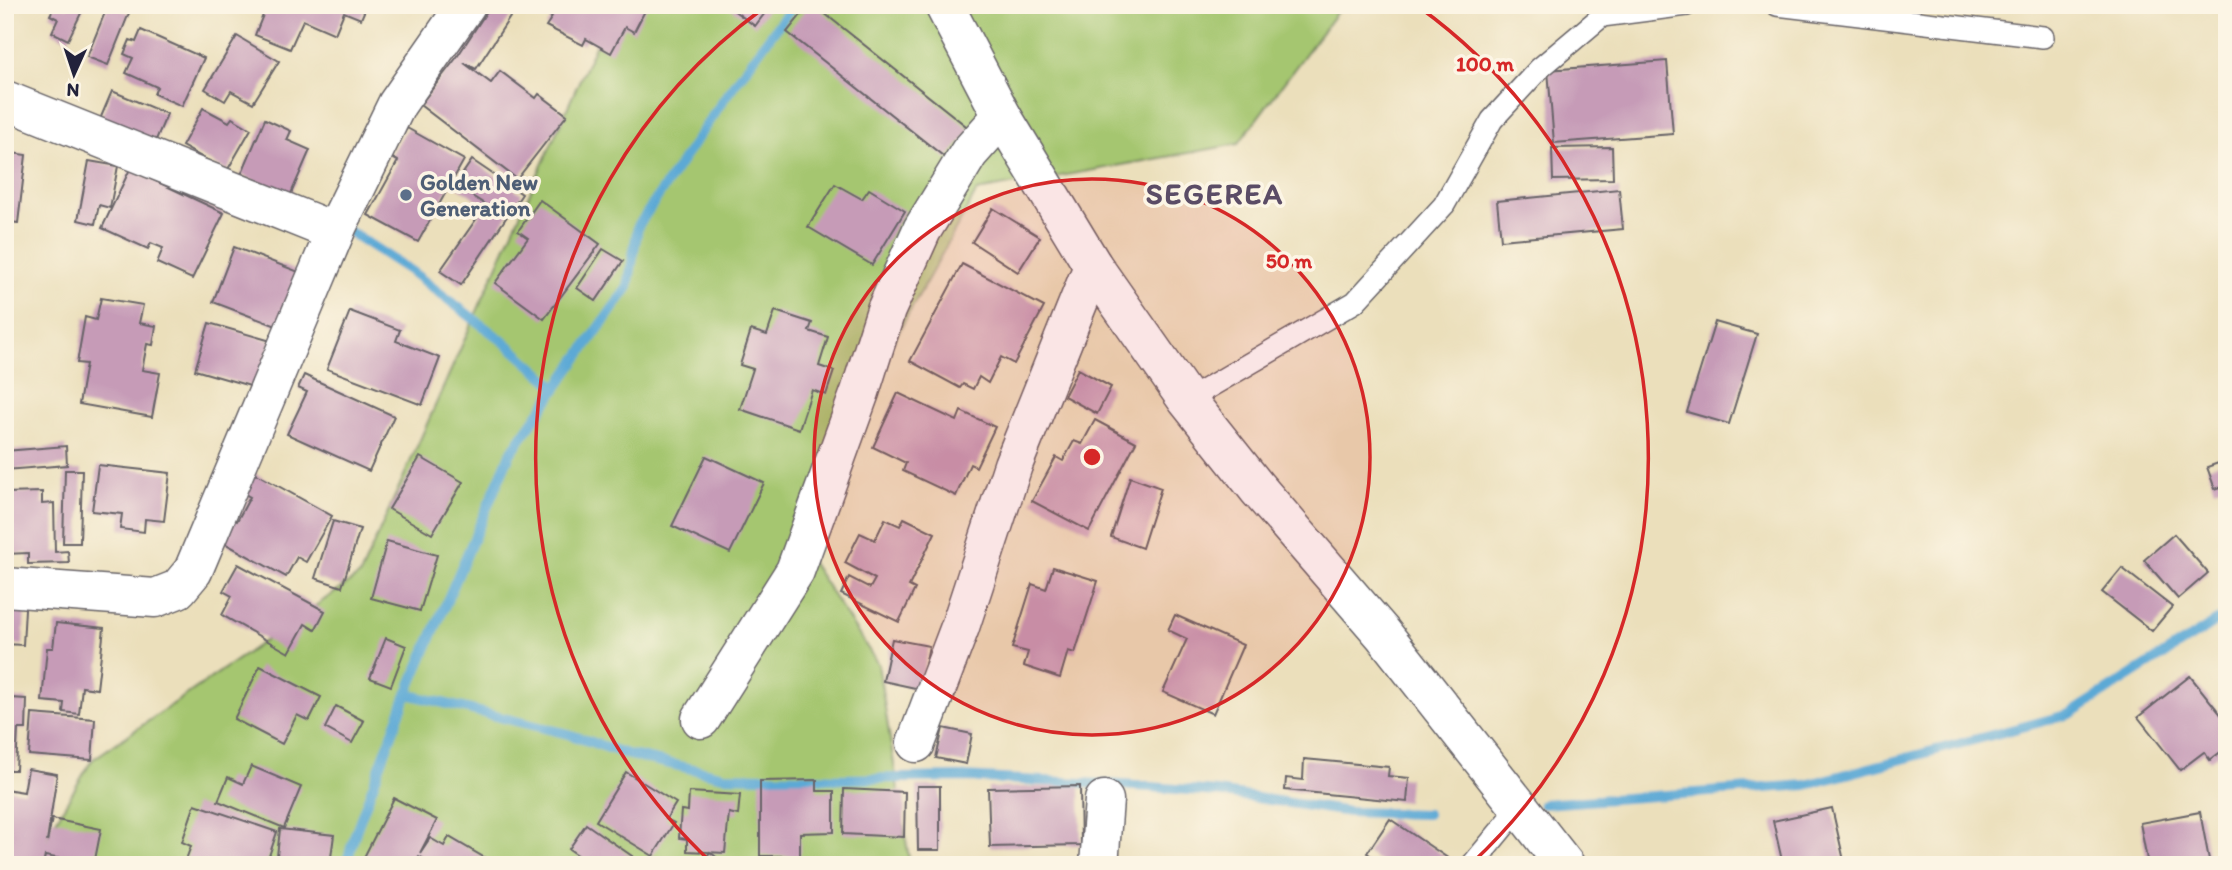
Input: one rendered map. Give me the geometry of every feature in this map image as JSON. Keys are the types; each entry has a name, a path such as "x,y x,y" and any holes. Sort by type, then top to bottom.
{"street":[{"path":"5,587 155,598 178,589 193,571 335,232 397,104 467,5"},
{"path":"944,5 1002,116 1093,266 1187,400 1257,488 1383,634 1565,865"},
{"path":"5,100 335,232"},
{"path":"701,719 795,571 860,392 886,310 922,230 969,153 1002,116"},
{"path":"916,743 960,627 1013,465 1093,266"},
{"path":"1098,865 1104,800"}],"lane":[{"path":"1187,400 1355,302 1444,205 1492,120 1539,69 1602,16 1687,5"},
{"path":"1777,5 2043,37"},
{"path":"1472,865 1519,808"}],"green space":[{"path":"613,5 1342,5 1238,144 977,191 789,528 878,664 910,865 29,865 92,760 360,575"}],"building":[{"path":"55,5 68,8 69,5 85,5 68,40 52,32 58,19 50,15"},
{"path":"108,5 129,13 108,65 87,57"},
{"path":"267,5 367,5 361,19 344,12 335,34 303,20 290,49 255,35"},
{"path":"491,5 498,5 512,14 476,69 464,63 491,83 500,71 536,98 539,94 567,115 517,179 420,105 457,57"},
{"path":"539,5 648,5 634,32 625,27 611,53 586,39 583,45 546,26 552,17 537,9"},
{"path":"771,5 755,26 729,7"},
{"path":"809,5 814,5 971,130 947,159 787,32"},
{"path":"141,30 204,58 182,106 154,94 157,87 126,73 133,58 124,54 130,40 136,42"},
{"path":"237,36 279,61 253,103 231,91 225,101 205,89"},
{"path":"1667,61 1673,134 1554,143 1548,70"},
{"path":"112,91 167,114 153,147 98,124"},
{"path":"203,108 229,122 232,118 251,129 227,171 182,146"},
{"path":"265,119 291,131 287,140 310,150 290,196 241,175"},
{"path":"407,128 464,160 418,242 368,215 398,161 390,157"},
{"path":"1612,147 1613,179 1553,180 1552,148"},
{"path":"5,152 26,155 18,223 5,221"},
{"path":"472,160 522,194 461,285 440,271 486,205 455,185"},
{"path":"89,161 118,166 110,208 99,205 95,224 78,220"},
{"path":"130,169 224,213 192,279 157,263 163,248 151,243 148,249 102,228"},
{"path":"835,184 862,199 869,189 905,211 872,265 808,227"},
{"path":"1619,189 1623,229 1501,240 1497,201"},
{"path":"540,200 600,244 544,319 495,283 528,238 518,231"},
{"path":"993,208 1040,237 1018,272 972,242"},
{"path":"234,247 299,272 279,327 213,302"},
{"path":"603,249 623,261 596,301 577,288"},
{"path":"962,264 1044,307 1014,364 1001,357 988,383 979,377 973,389 963,384 960,388 910,361"},
{"path":"101,298 143,305 139,323 156,326 153,345 147,344 142,370 160,373 152,417 79,404 86,364 77,363 85,317 96,320"},
{"path":"350,311 400,330 396,341 440,358 422,405 327,369"},
{"path":"775,311 812,323 809,331 828,337 819,366 834,371 826,395 812,390 799,429 740,409 753,369 740,365 751,330 767,335"},
{"path":"1715,322 1757,334 1729,424 1687,412"},
{"path":"209,323 271,341 257,388 195,370"},
{"path":"1078,369 1111,387 1097,414 1064,396"},
{"path":"304,375 394,416 369,471 287,434 307,392 298,388"},
{"path":"898,393 957,421 961,411 995,427 976,467 970,464 956,496 903,471 906,463 873,447"},
{"path":"1095,420 1136,442 1089,531 1032,501 1056,457 1063,461 1074,441 1082,444"},
{"path":"66,446 67,465 5,470 5,451"},
{"path":"706,456 764,483 730,553 672,526"},
{"path":"420,457 463,482 432,534 389,509"},
{"path":"2227,460 2227,485 2215,489 2207,467"},
{"path":"98,465 170,473 164,521 145,519 144,532 120,529 122,514 92,511"},
{"path":"65,470 82,470 80,543 63,543"},
{"path":"253,472 332,516 306,562 297,557 286,577 217,539 229,517 237,521 250,497 241,492"},
{"path":"1130,477 1161,488 1142,548 1111,537"},
{"path":"42,492 42,504 54,503 55,552 68,551 69,563 28,564 28,553 5,554 5,493"},
{"path":"904,518 935,533 909,586 915,589 899,622 841,594 849,577 870,588 875,579 845,563 860,533 875,540 885,519 900,526"},
{"path":"333,521 360,529 342,587 315,578"},
{"path":"2174,534 2208,573 2178,599 2144,560"},
{"path":"387,541 437,555 420,611 371,598"},
{"path":"238,564 325,611 315,630 305,624 289,653 222,615 232,596 223,591"},
{"path":"1053,567 1098,581 1075,653 1068,651 1060,678 1024,666 1028,652 1012,648 1032,584 1046,589"},
{"path":"2122,568 2172,607 2152,631 2102,592"},
{"path":"5,590 26,591 23,645 5,644"},
{"path":"1175,615 1243,645 1213,714 1163,692 1187,639 1168,630"},
{"path":"56,623 104,628 97,689 82,687 79,714 63,712 64,703 42,701 47,648 53,648"},
{"path":"386,638 406,646 391,686 370,678"},
{"path":"892,639 929,646 920,689 883,681"},
{"path":"260,666 321,697 309,721 297,715 282,744 234,719"},
{"path":"2190,676 2227,722 2227,747 2210,760 2204,752 2180,770 2138,717"},
{"path":"10,698 27,699 26,729 18,729 16,770 5,770 5,715 10,715"},
{"path":"336,706 364,721 352,743 325,728"},
{"path":"32,714 95,719 92,760 29,755"},
{"path":"943,728 972,734 966,764 936,758"},
{"path":"1304,759 1389,767 1388,776 1409,778 1407,802 1285,790 1286,778 1303,780"},
{"path":"251,766 301,787 284,828 218,801 228,777 243,784"},
{"path":"28,769 57,774 47,842 52,819 101,829 94,865 45,856 43,865 5,861 5,789 24,792"},
{"path":"626,772 676,803 666,819 674,823 653,856 596,821"},
{"path":"817,780 817,791 834,791 834,832 800,833 800,856 760,856 760,781"},
{"path":"917,786 940,786 940,850 918,850"},
{"path":"1080,786 1081,845 990,847 988,788"},
{"path":"844,789 905,792 904,837 843,834"},
{"path":"689,792 740,795 738,815 729,813 725,853 687,851 687,839 679,838 681,810 688,811"},
{"path":"394,798 437,820 420,853 430,838 444,846 449,837 497,865 435,865 419,856 414,865 360,865"},
{"path":"195,804 277,832 266,865 184,865 191,846 182,842"},
{"path":"1832,808 1845,865 1783,865 1773,821"},
{"path":"2200,812 2210,865 2148,865 2140,823"},
{"path":"1390,819 1458,865 1384,865 1367,853"},
{"path":"586,824 645,865 592,865 569,849"},
{"path":"280,829 334,835 330,865 276,865"},
{"path":"710,852 726,865 701,865"}],"waterway":[{"path":"407,694 510,454 628,287 638,226 726,96 793,5"},
{"path":"344,228 412,272 508,345 557,388"},
{"path":"1543,804 1806,785 2070,714 2227,615"},
{"path":"346,865 407,694 568,734 626,754 724,776 844,779 961,777 1122,785 1217,792 1349,812 1427,814"}],"place":[{"name":"Golden New Generation","path":"406,195"}],"district":[{"name":"SEGEREA","path":"1215,194"}]}
